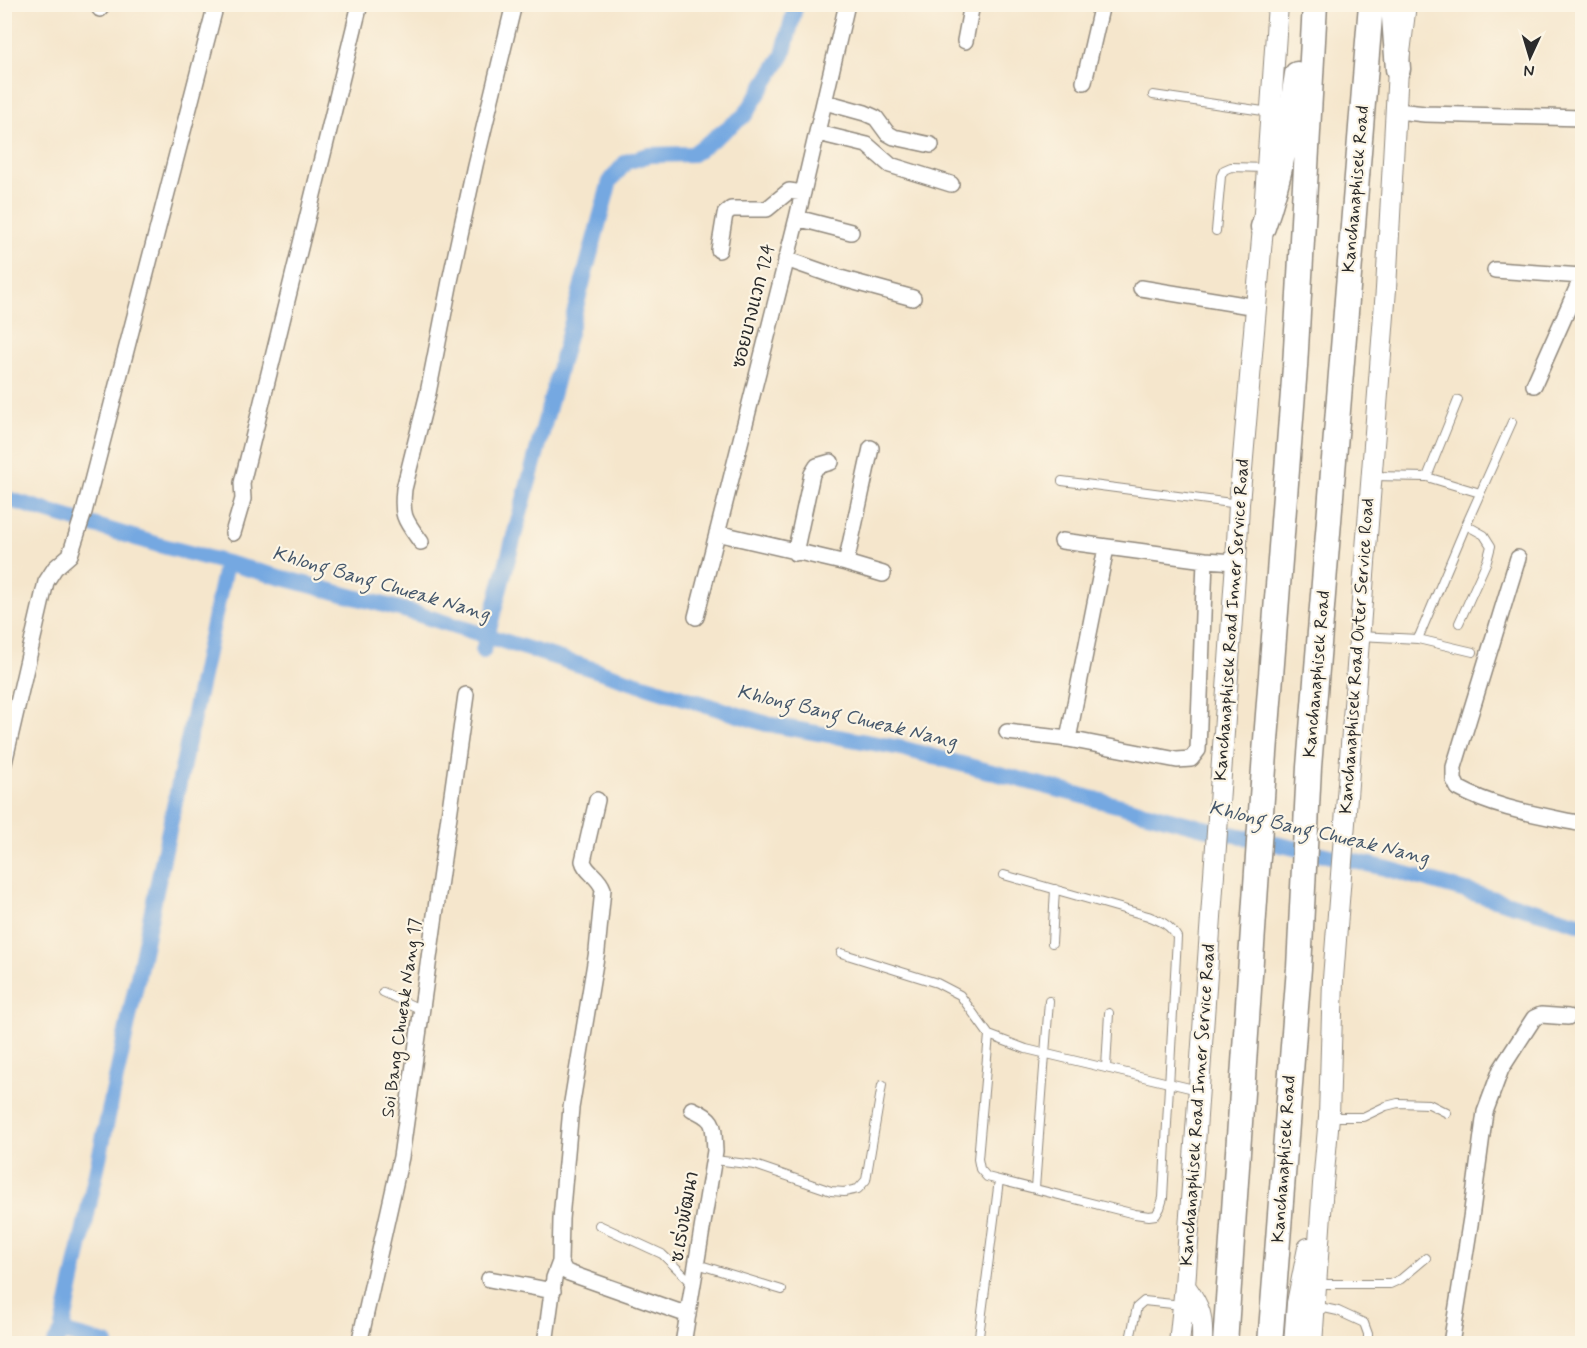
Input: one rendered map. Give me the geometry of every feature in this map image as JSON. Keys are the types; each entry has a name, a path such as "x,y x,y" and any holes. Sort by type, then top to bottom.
{"highway":[{"path":"1263,226 1276,191 1286,148 1310,4"},
{"path":"1225,1344 1265,753 1295,367 1315,4"},
{"name":"Kanchanaphisek Road","path":"1270,1344 1299,968 1309,767 1371,4"},
{"path":"1393,4 1398,69"}],"main road":[{"name":"Kanchanaphisek Road Inner Service Road","path":"1179,1344 1210,943 1239,504 1263,226 1278,4"},
{"name":"Kanchanaphisek Road Outer Service Road","path":"1312,1344 1329,1117 1333,979 1386,289 1398,69 1406,4"},
{"path":"1294,1344 1297,1303 1323,1184"},
{"path":"1184,1295 1199,1305 1202,1344"}],"street":[{"path":"4,763 46,582 55,568 70,555 78,530 216,4"},
{"path":"233,533 243,499 242,483 360,4"},
{"path":"421,542 405,520 402,505 404,489 428,393 475,165 514,4"},
{"name":"ซอยบางแวก 124","path":"696,617 818,133 847,4"},
{"path":"965,41 972,4"},
{"path":"1084,82 1102,4"},
{"path":"825,102 876,118 887,133 894,137 931,145"},
{"path":"1397,111 1425,114 1582,118"},
{"path":"818,133 867,145 890,165 951,184"},
{"path":"719,250 725,214 731,209 767,209 789,191 803,193"},
{"path":"797,218 851,232"},
{"path":"786,259 840,278 914,298"},
{"path":"1495,270 1582,277 1534,385"},
{"path":"1141,288 1256,307"},
{"path":"846,563 871,448"},
{"path":"795,553 812,474 818,466 831,462"},
{"path":"717,533 795,553 846,563 883,574"},
{"path":"1062,541 1236,562"},
{"path":"1068,739 1106,548"},
{"path":"1518,558 1454,767 1454,780 1458,788 1487,801 1582,824"},
{"path":"1007,732 1068,739 1177,760 1191,759 1198,750 1205,560"},
{"name":"Soi Bang Chueak Nang 17","path":"359,1344 401,1157 466,695"},
{"path":"544,1344 554,1278 560,1263 561,1219 571,1108 597,951 603,889 600,880 584,867 583,861 597,800"},
{"path":"1451,1344 1485,1112 1502,1069 1534,1018 1541,1015 1568,1017"},
{"name":"ซ.เร่งพัฒนา","path":"683,1344 715,1160 712,1121 692,1108"},
{"path":"560,1263 569,1274 688,1315"},
{"path":"489,1279 553,1291"}],"lane":[{"path":"1154,95 1270,112"},
{"path":"1216,231 1221,176 1224,170 1231,167 1266,168"},
{"path":"1427,477 1458,400"},
{"path":"1418,639 1512,422"},
{"path":"1371,476 1427,477 1480,493"},
{"path":"1062,481 1239,504"},
{"path":"1459,623 1487,561 1491,546 1484,535 1466,525"},
{"path":"1359,636 1418,639 1473,652"},
{"path":"989,1035 978,1159 980,1169 987,1177 1135,1214 1156,1215 1163,1198 1177,937 1172,928 1148,916 1004,875"},
{"path":"1052,943 1055,889"},
{"path":"842,953 937,983 960,995 989,1035 1026,1049 1199,1091"},
{"path":"383,992 423,1010"},
{"path":"1035,1188 1049,1001"},
{"path":"1106,1068 1109,1013"},
{"path":"715,1160 755,1165 831,1191 844,1192 858,1189 866,1180 882,1085"},
{"path":"1329,1117 1363,1117 1398,1102 1429,1104 1447,1113"},
{"path":"978,1344 999,1180"},
{"path":"599,1225 662,1254 693,1284"},
{"path":"1316,1284 1390,1284 1401,1279 1426,1258"},
{"path":"697,1264 782,1290"},
{"path":"1129,1344 1137,1307 1144,1300 1184,1295"},
{"path":"1314,1306 1338,1311 1364,1323 1368,1334 1368,1344"}],"waterway":[{"path":"483,651 610,181 626,162 649,155 693,154 745,115 783,55 796,4"},
{"name":"Khlong Bang Chueak Nang","path":"4,498 159,545 411,612 767,724 901,748 1204,828 1385,868 1582,924"},
{"path":"54,1344 62,1332 226,563"},
{"path":"62,1332 106,1344"}]}
